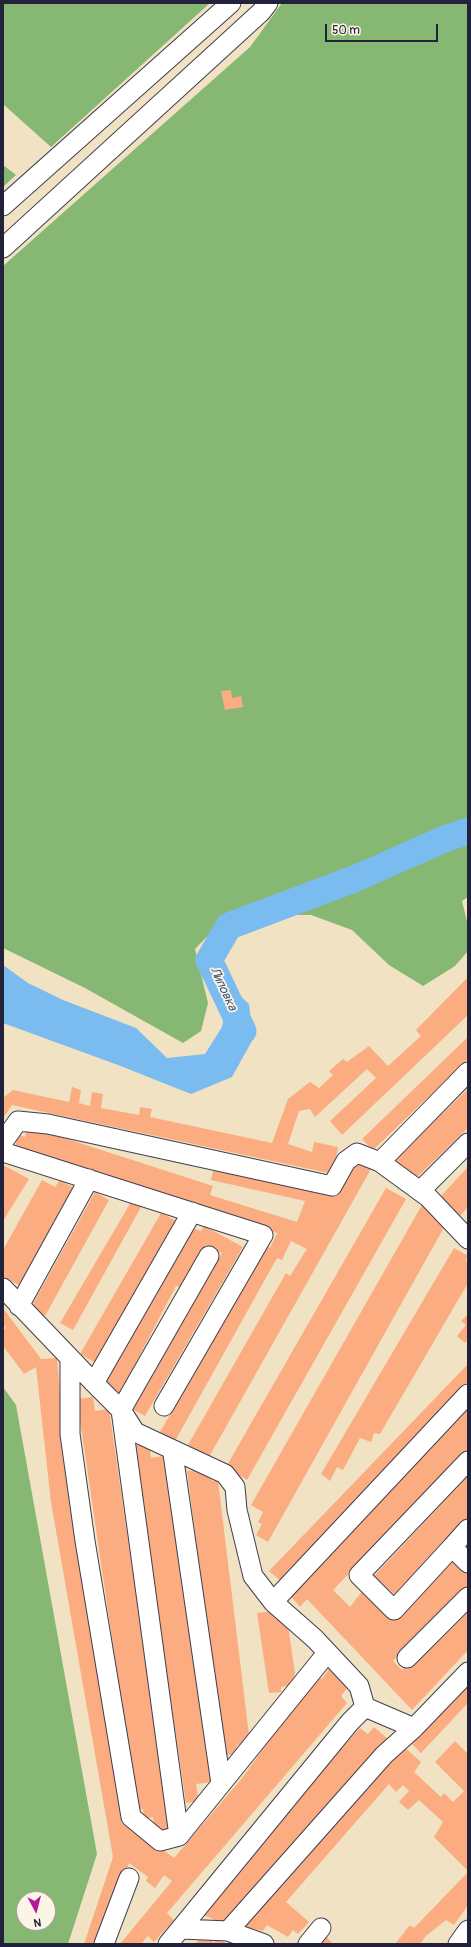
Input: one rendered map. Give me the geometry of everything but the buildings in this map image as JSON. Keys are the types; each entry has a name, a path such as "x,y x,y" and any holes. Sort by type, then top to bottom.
{"street":[{"path":"3,206 231,3"},
{"path":"3,248 256,18 268,3"},
{"path":"380,1162 468,1072"},
{"path":"3,1142 18,1121 48,1124 332,1186 346,1161 357,1153 380,1162 420,1191 466,1231"},
{"path":"420,1191 468,1143"},
{"path":"3,1152 263,1235 164,1406"},
{"path":"19,1306 89,1179"},
{"path":"94,1384 192,1212"},
{"path":"178,1836 121,1410 209,1256"},
{"path":"3,1288 94,1384 121,1410 135,1432 225,1474 235,1487 238,1510 253,1576 273,1602 327,1653 359,1686 365,1707"},
{"path":"70,1358 70,1434 85,1541 131,1817 160,1841 178,1836 327,1653"},
{"path":"273,1602 468,1394"},
{"path":"173,1454 221,1784"},
{"path":"468,1461 359,1575 394,1610 468,1530"},
{"path":"452,1547 468,1564"},
{"path":"407,1658 468,1597"},
{"path":"228,1931 384,1755 414,1728 468,1672"},
{"path":"365,1707 414,1728"},
{"path":"168,1944 350,1722 365,1707"},
{"path":"104,1944 129,1878"},
{"path":"308,1944 321,1928"},
{"path":"181,1929 228,1931 264,1944"},
{"path":"458,1944 468,1930"}],"green space":[{"path":"3,3 210,3 51,147 3,104"},
{"path":"282,3 468,3 468,897 462,901 468,926 468,951 455,966 423,986 389,965 352,930 311,915 229,914 195,949 208,1003 201,1031 183,1043 85,988 3,948 3,266 250,47"},
{"path":"3,165 16,175 3,187"},
{"path":"3,1387 16,1405 97,1854 68,1944 3,1944"}],"water":[{"path":"3,965 28,983 63,1000 136,1028 167,1058 205,1054 222,1027 230,987 249,1004 253,1039 232,1077 191,1094 118,1065 3,1023"}],"waterway":[{"name":"Липовка","path":"243,1031 209,960 229,926 354,879 447,838 468,831"}]}
